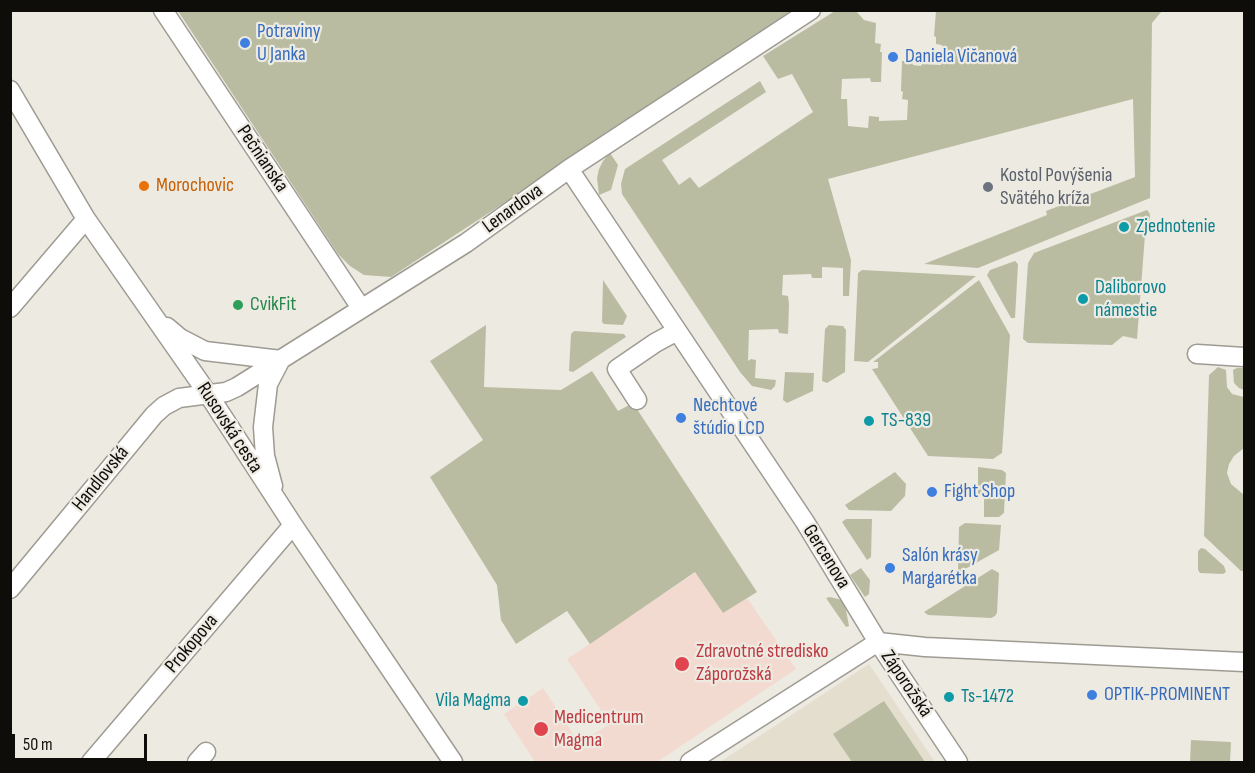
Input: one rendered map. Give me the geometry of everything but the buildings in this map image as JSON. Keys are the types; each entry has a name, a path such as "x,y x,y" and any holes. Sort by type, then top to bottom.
{"street":[{"name":"Pečnianska","path":"163,10 361,308"},
{"name":"Lenardova","path":"208,394 226,392 237,387 465,243 569,169 811,10"},
{"name":"Rusovská cesta","path":"10,90 86,219 208,394 293,525 453,762"},
{"name":"Gercenova","path":"569,169 805,522 878,642"},
{"path":"10,308 86,219"},
{"path":"151,314 180,338 205,351 281,360 268,384 263,427 265,456 275,497"},
{"path":"637,400 617,369 677,331"},
{"path":"1197,354 1245,357"},
{"name":"Handlovská","path":"10,589 154,415 164,406 179,398 208,394"},
{"name":"Prokopova","path":"91,762 293,525"},
{"path":"878,642 925,647 1245,662"},
{"name":"Záporožská","path":"690,762 878,642 958,762"}],"shaded area":[{"name":"Zdravotné stredisko Záporožská","path":"696,572 723,613 747,598 796,669 657,762 535,762 504,714 543,688 579,743 610,724 567,659"},
{"path":"869,664 935,762 720,762"}],"green space":[{"path":"178,11 797,11 391,277 364,275 338,254"},
{"path":"835,11 856,11 864,20 876,23 875,43 881,44 880,52 882,52 881,82 871,82 870,78 842,79 841,99 847,99 848,126 868,128 869,116 879,117 879,121 907,120 908,100 902,99 903,92 901,91 902,61 912,61 913,65 921,66 922,64 941,65 942,45 936,44 934,36 936,11 1162,11 1152,23 1150,198 978,268 924,264 1047,215 1046,211 1135,177 1133,99 828,179 851,260 849,296 843,296 843,268 822,267 822,278 812,278 811,274 783,275 782,295 788,296 789,304 788,334 779,333 778,329 749,330 748,361 756,360 755,378 776,380 771,390 752,386 740,372 622,194 621,184 625,169 760,81 766,92 662,160 679,185 690,177 699,188 813,112 792,74 778,79 763,56"},
{"path":"610,153 618,165 611,190 599,195 597,178 599,169"},
{"name":"Daliborovo námestie","path":"1147,210 1150,214 1149,228 1145,235 1137,339 1123,336 1112,345 1028,343 1023,339 1028,263 1034,253"},
{"path":"1015,261 1018,264 1015,318 1011,318 987,275 990,270"},
{"path":"862,270 976,276 868,362 854,361 858,273"},
{"path":"603,280 627,316 623,325 602,322"},
{"path":"979,280 1010,335 1002,453 993,459 928,456 872,369 878,368 878,362 873,362"},
{"path":"486,325 484,387 561,390 592,371 618,411 633,403 757,592 723,613 695,572 590,644 567,611 516,644 501,620 497,585 430,477 483,440 430,361"},
{"path":"829,325 843,326 846,330 845,372 827,383 822,381 825,329"},
{"path":"574,331 624,334 626,337 573,372 569,371 571,334"},
{"path":"1218,367 1226,370 1227,387 1232,394 1244,397 1244,448 1234,456 1227,473 1231,484 1244,495 1244,571 1241,571 1204,536 1209,375"},
{"path":"1244,368 1244,390 1234,383 1233,370"},
{"path":"785,372 814,373 813,391 787,403 783,400"},
{"path":"978,467 1002,470 1006,473 1004,513 999,517 984,517 984,494 978,494"},
{"path":"895,472 906,484 905,496 891,511 849,510 845,505"},
{"path":"846,519 872,519 871,557 867,560 842,522"},
{"path":"965,523 1001,525 999,550 958,573 959,527"},
{"path":"1201,548 1224,566 1226,572 1223,574 1200,573 1198,551"},
{"path":"861,568 870,580 869,594 865,597 850,575"},
{"path":"992,569 999,573 995,616 991,618 928,615 924,612"},
{"path":"826,598 842,600 849,626 846,627"},
{"path":"884,701 925,762 852,762 833,734"},
{"path":"1191,740 1231,742 1230,762 1190,762"}],"place":[{"name":"Potraviny U Janka","path":"245,43"},
{"name":"Daniela Vičanová","path":"893,57"},
{"name":"Morochovic","path":"144,186"},
{"name":"Kostol Povýšenia Svätého kríža","path":"988,187"},
{"name":"Zjednotenie","path":"1124,227"},
{"name":"Daliborovo námestie","path":"1083,299"},
{"name":"CvikFit","path":"238,305"},
{"name":"Nechtové štúdio LCD","path":"681,418"},
{"name":"TS-839","path":"869,421"},
{"name":"Fight Shop","path":"932,492"},
{"name":"Salón krásy Margarétka","path":"890,568"},
{"name":"Zdravotné stredisko Záporožská","path":"682,664"},
{"name":"OPTIK-PROMINENT","path":"1092,695"},
{"name":"Ts-1472","path":"949,697"},
{"name":"Vila Magma","path":"523,701"},
{"name":"Medicentrum Magma","path":"541,729"}]}
